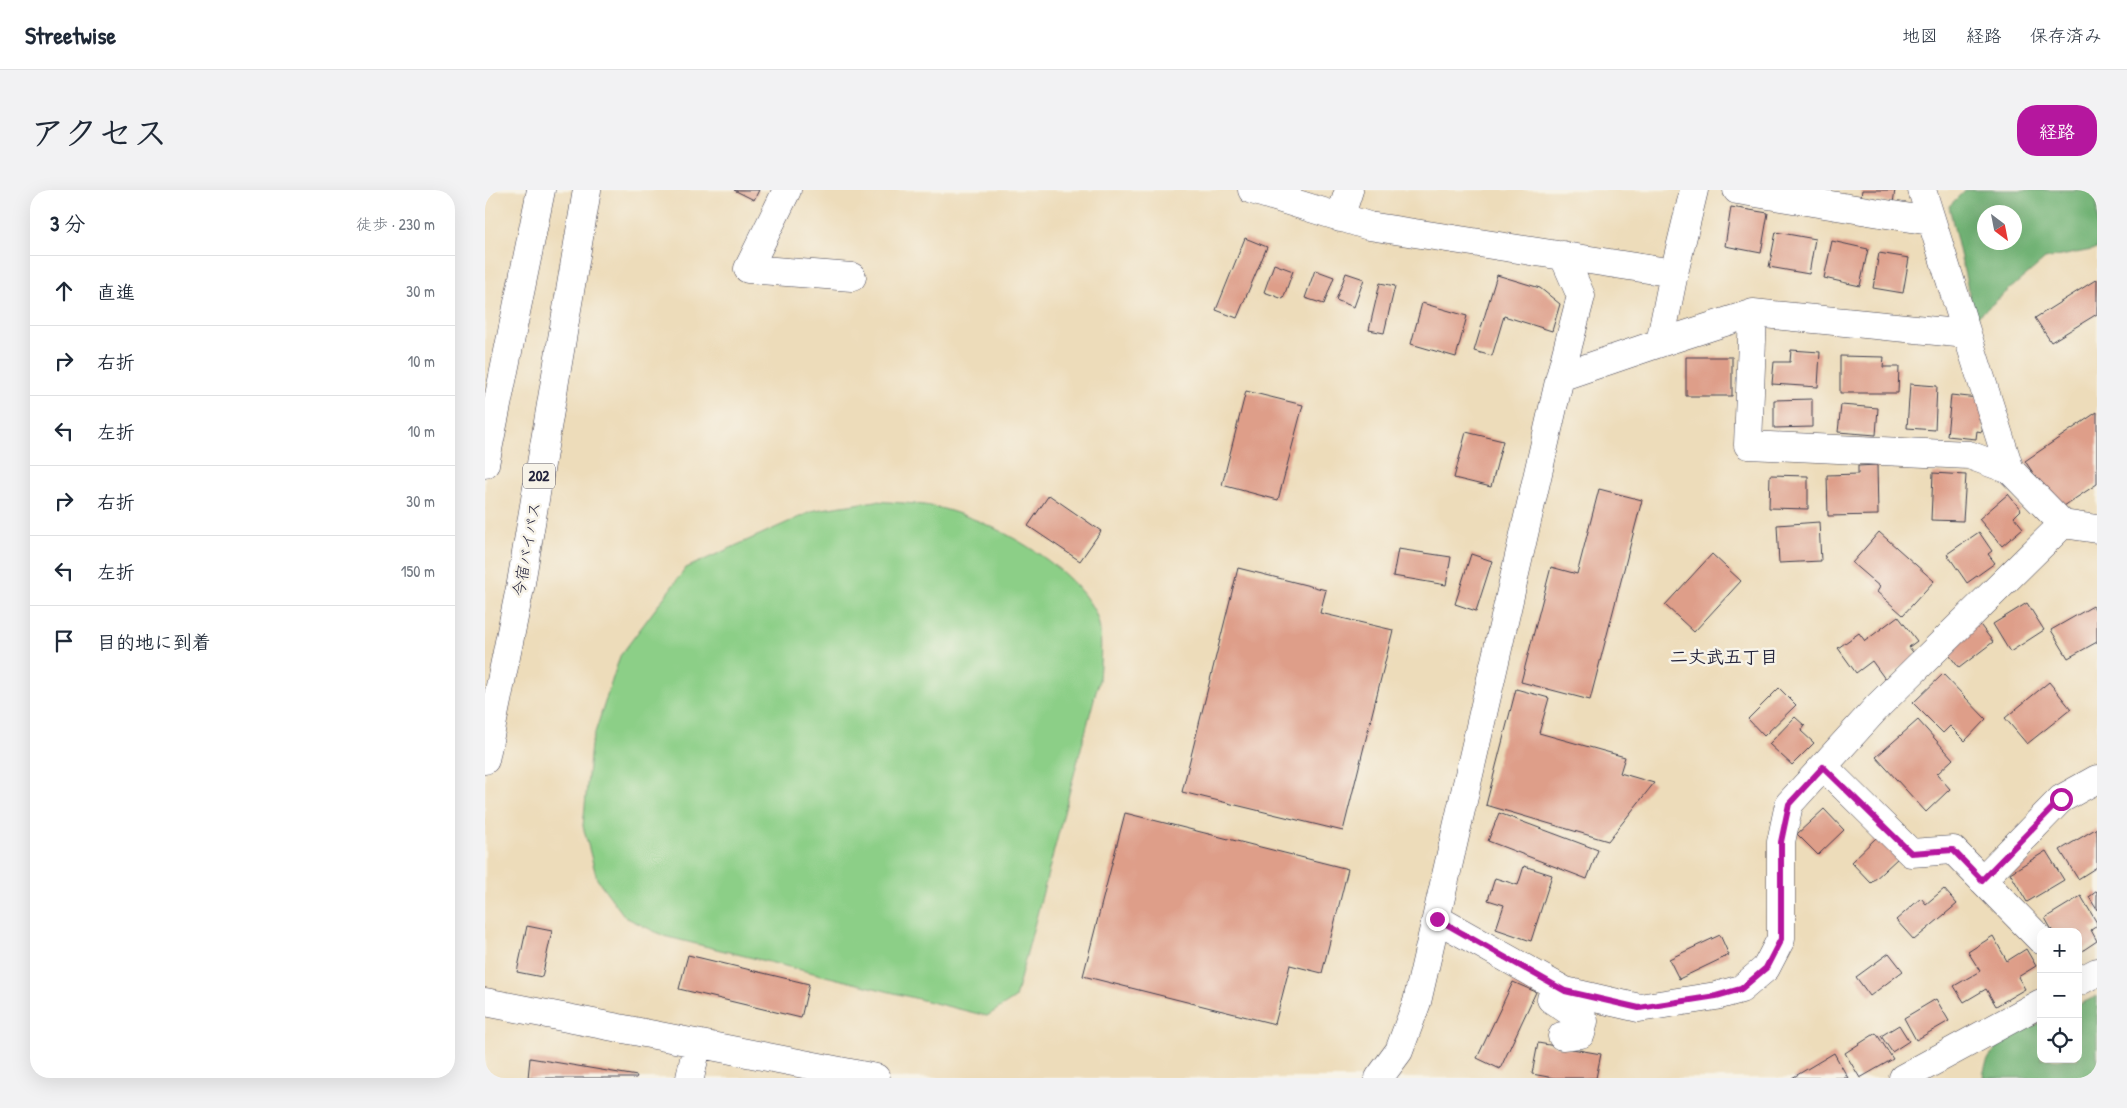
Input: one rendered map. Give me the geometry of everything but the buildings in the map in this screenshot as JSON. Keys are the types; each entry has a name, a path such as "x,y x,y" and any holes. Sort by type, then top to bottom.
{"main road":[{"path":"485,464 541,190"},
{"name":"今宿バイパス","path":"485,760 521,583 587,190"},
{"path":"787,190 748,270 852,277"},
{"path":"1252,190 1369,226 1674,273"},
{"path":"1340,218 1349,190"},
{"path":"1660,343 1674,273 1694,190"},
{"path":"1737,190 1930,221"},
{"path":"1922,190 1930,221 2010,470"},
{"path":"1379,1078 1399,1051 1417,1002 1560,377 1581,296 1563,255"},
{"path":"1560,377 1753,313 1967,334"},
{"path":"1753,313 1748,445 1969,454 2010,470 2063,524 2097,529"},
{"path":"1437,919 1565,991 1639,1008 1716,996 1741,989 1766,968 1781,939 1781,842 1789,804 1879,705 2063,524"},
{"path":"1823,767 1911,853 1953,850 2037,936"},
{"path":"1982,880 2061,799 2097,779"},
{"path":"1558,987 1551,999 1584,1021 1581,1034 1562,1036"},
{"path":"485,1002 865,1077"},
{"path":"1903,1078 2037,1004"},
{"path":"690,1078 697,1045"}],"green space":[{"path":"1965,190 2097,190 2097,249 2045,259 1975,319 1949,206"},
{"path":"876,501 932,506 961,514 1028,546 1068,577 1083,594 1095,612 1100,628 1099,680 1015,998 987,1016 664,936 625,917 597,879 583,826 591,745 620,656 686,568 815,510"},
{"path":"2097,996 2097,1078 1983,1078 1985,1067 1990,1057 2003,1042 2037,1025 2037,1063 2082,1063 2082,1003"}],"district":[{"name":"二丈武五丁目","path":"1724,657"}],"route":[{"path":"1437,919 1565,991 1639,1008 1716,996 1741,989 1766,968 1781,939 1781,842 1789,804 1823,767 1911,853 1953,850 1982,880 2061,799"}]}
